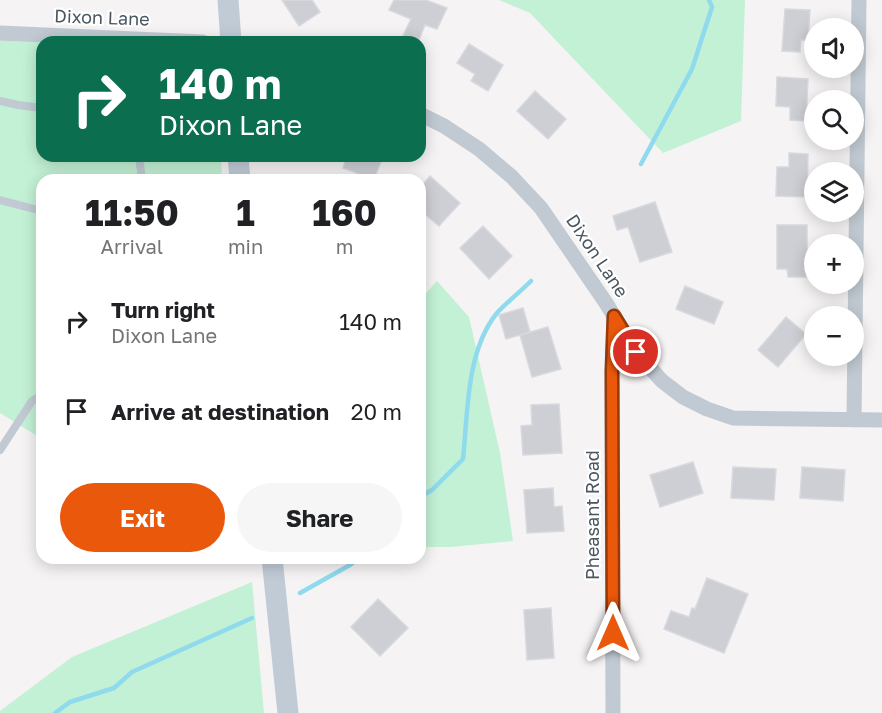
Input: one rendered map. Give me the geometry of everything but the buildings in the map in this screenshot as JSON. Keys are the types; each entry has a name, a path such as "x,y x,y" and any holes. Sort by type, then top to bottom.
{"main road":[{"path":"228,0 231,36"},
{"path":"273,564 288,713"}],"street":[{"path":"854,420 859,0"},
{"name":"Dixon Lane","path":"0,33 68,36"},
{"name":"Dixon Lane","path":"426,117 479,149 512,177 541,208 636,352 663,381 683,397 733,418 882,420"},
{"name":"Pheasant Road","path":"613,713 612,371 614,316"}],"lane":[{"path":"0,101 36,107"},
{"path":"0,200 36,209"},
{"path":"0,450 32,401 36,399"}],"green space":[{"path":"499,0 745,0 741,121 663,153 530,13"},
{"path":"0,39 36,42 36,162 221,162 222,174 36,174 36,435 0,413"},
{"path":"437,281 469,317 500,453 513,541 426,547 426,293"},
{"path":"252,582 264,713 0,713 72,657"}],"waterway":[{"path":"641,164 692,69 712,7 709,0"},
{"path":"426,494 463,459 470,383 479,345 487,328 497,313 531,281"},
{"path":"300,593 351,564"},
{"path":"55,713 70,702 114,688 132,672 252,618"}],"route":[{"path":"613,633 612,371 614,316 636,352"}]}
